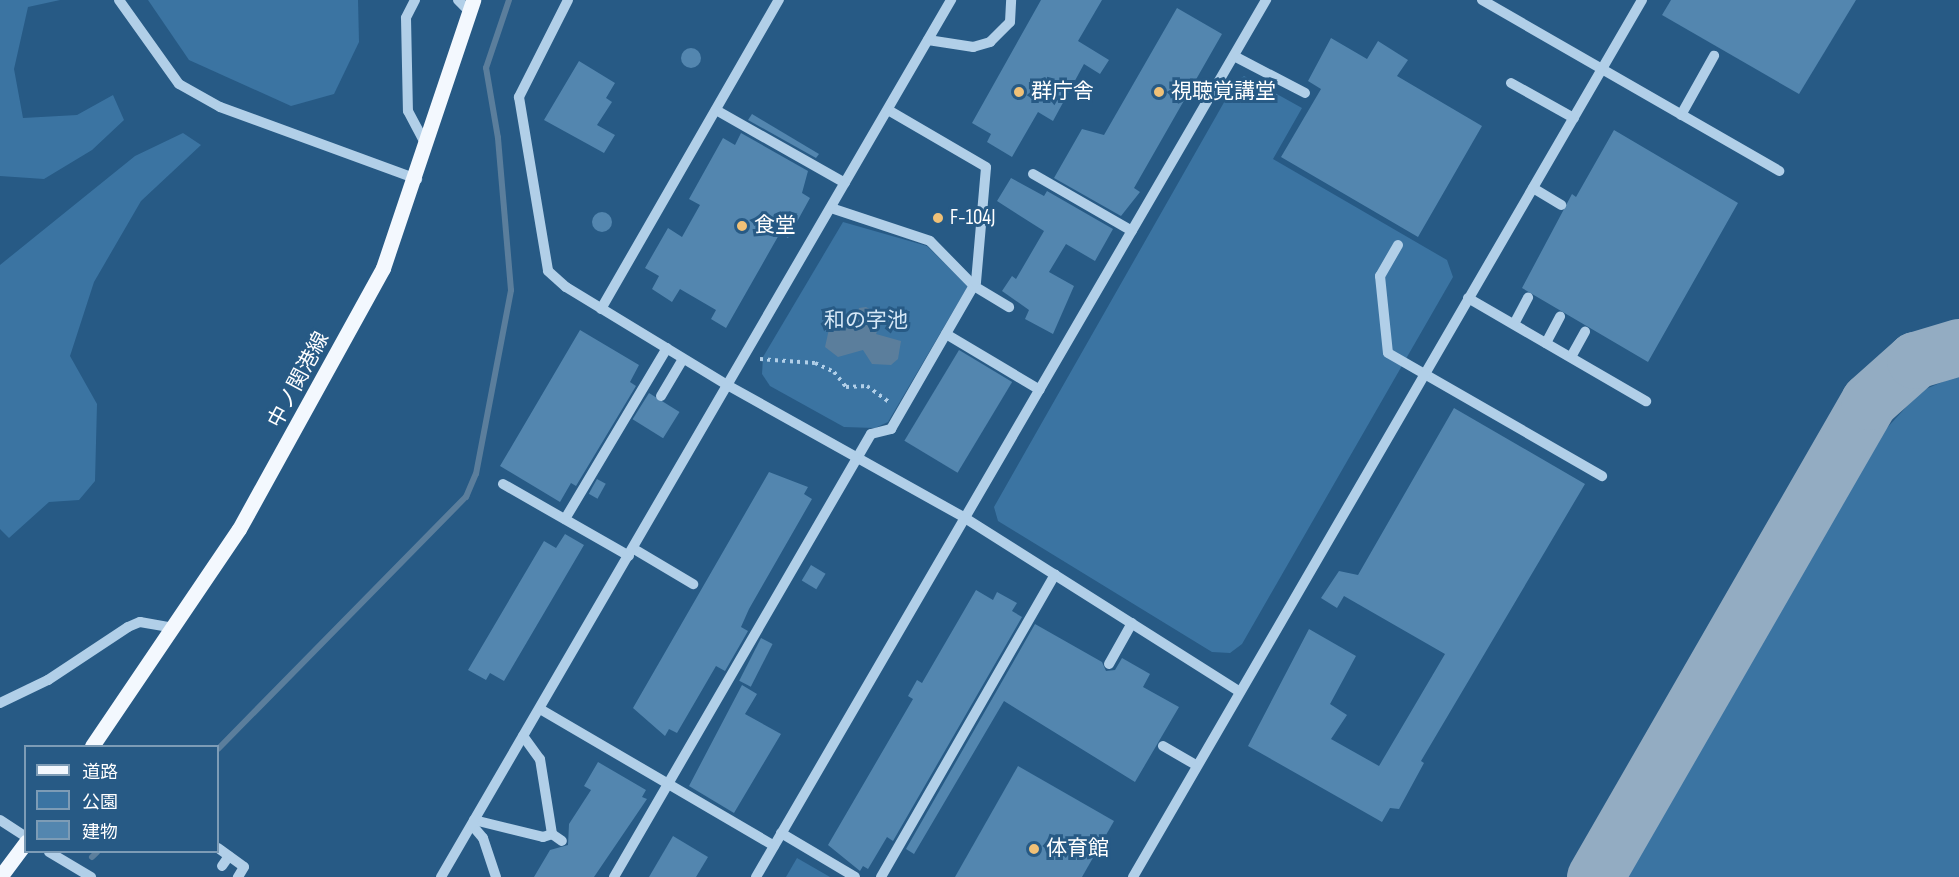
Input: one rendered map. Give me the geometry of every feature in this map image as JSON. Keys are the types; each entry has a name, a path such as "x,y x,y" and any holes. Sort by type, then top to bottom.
{"main road":[{"name":"中ノ関港線","path":"93,745 173,628 289,443 383,268 417,179 466,3"},
{"path":"0,877 24,845"}],"street":[{"path":"119,0 179,84 220,107 417,179"},
{"path":"415,0 406,18 408,111 426,145"},
{"path":"568,0 527,74 519,97 521,121 548,271 601,309 729,386 965,518 1240,692"},
{"path":"601,309 779,0"},
{"path":"441,877 729,386 951,0"},
{"path":"928,40 973,47 990,42 1010,22 1011,0"},
{"path":"756,877 1266,0"},
{"path":"1482,0 1779,171"},
{"path":"1133,877 1642,0"},
{"path":"1234,56 1305,93"},
{"path":"1681,115 1714,56"},
{"path":"1511,83 1574,118"},
{"path":"716,110 845,183"},
{"path":"614,877 871,434 891,429 974,286 986,167 888,110"},
{"path":"1033,174 1132,231"},
{"path":"1533,188 1561,205"},
{"path":"831,208 930,241 974,286 1009,307"},
{"path":"1398,245 1380,276 1388,354 1602,476"},
{"path":"1468,298 1646,401"},
{"path":"1514,324 1528,298"},
{"path":"1546,343 1560,317"},
{"path":"1571,357 1586,332"},
{"path":"946,333 1040,390"},
{"path":"565,519 667,348"},
{"path":"661,396 684,359"},
{"path":"504,484 565,519 693,584"},
{"path":"881,877 1055,575"},
{"path":"0,703 48,680 128,627 140,622 173,628"},
{"path":"1109,664 1132,623"},
{"path":"540,709 774,846"},
{"path":"524,736 540,759 552,834 562,841"},
{"path":"1163,746 1197,766"},
{"path":"0,820 24,836"},
{"path":"473,823 543,837 552,834"},
{"path":"473,823 483,838 496,877"},
{"path":"781,833 855,877"},
{"path":"219,849 244,867 238,877"},
{"path":"51,853 91,877"},
{"path":"222,866 229,856"}],"path":[{"path":"763,360 815,363 834,372 846,387 867,386 904,406"}],"green space":[{"path":"0,0 60,0 28,7 14,69 23,118 77,115 113,95 124,120 92,150 44,179 0,176"},
{"path":"148,0 358,0 359,42 334,94 291,106 189,60"},
{"path":"1244,76 1302,108 1273,159 1447,260 1453,277 1242,644 1230,653 1212,652 998,521 994,507 1235,83"},
{"path":"183,133 201,145 141,201 94,282 70,356 97,404 95,481 79,500 49,502 9,538 0,529 0,265 135,156"},
{"name":"和の字池","path":"843,222 927,246 968,286 888,422 875,428 844,427 770,386 762,374 763,357"},
{"path":"1959,375 1959,877 1624,877 1885,430 1921,391"},
{"path":"797,858 830,877 786,877"}],"shaded area":[{"path":"866,307 884,317 876,334 901,341 898,359 891,365 872,364 863,350 838,357 825,347 829,329 854,328 859,308"}],"building":[{"name":"群庁舎","path":"1041,0 1102,0 1078,41 1109,60 1100,74 1084,64 1053,121 1038,112 1012,157 987,142 991,134 972,123"},
{"path":"1671,0 1856,0 1799,94 1662,15"},
{"name":"視聴覚講堂","path":"1177,8 1222,34 1134,188 1140,192 1121,216 1054,178 1082,129 1104,135"},
{"path":"1331,38 1367,59 1378,41 1408,60 1397,76 1482,126 1418,237 1281,157 1321,89 1308,81"},
{"path":"691,48 698,51 701,58 698,65 691,68 684,65 681,58 684,51"},
{"path":"579,61 615,83 606,98 612,102 597,125 615,135 604,153 544,120"},
{"path":"752,114 819,154 816,158 748,120"},
{"path":"1614,130 1738,203 1648,362 1522,288 1572,194 1576,197"},
{"name":"食堂","path":"741,133 808,171 802,193 810,198 788,238 780,233 726,328 711,319 716,310 680,289 672,302 652,289 659,276 645,268 668,228 682,237 700,205 689,199 723,138 735,145"},
{"path":"1011,178 1044,196 1047,191 1113,229 1095,261 1066,244 1049,272 1074,286 1053,334 1025,319 1029,310 1002,291 1012,276 1016,279 1044,231 997,201"},
{"path":"602,212 609,215 612,222 609,229 602,232 595,229 592,222 595,215"},
{"path":"580,330 639,365 630,382 636,386 576,486 571,483 560,502 500,466"},
{"path":"959,350 1012,382 958,473 904,441"},
{"path":"649,393 680,412 663,438 633,419"},
{"path":"1454,408 1585,484 1421,761 1424,763 1399,809 1390,808 1382,822 1248,746 1309,629 1356,656 1330,704 1347,715 1331,739 1379,766 1445,654 1344,596 1337,608 1321,598 1339,571 1358,575"},
{"path":"769,472 808,487 804,494 812,499 749,609 741,627 748,631 725,671 716,666 677,733 669,729 665,736 633,708"},
{"path":"597,479 606,484 598,499 589,494"},
{"path":"565,534 584,545 504,681 490,673 486,680 468,670 544,541 556,548"},
{"path":"811,565 826,574 816,589 802,580"},
{"path":"976,590 993,600 997,592 1017,603 1012,611 1022,617 893,841 887,837 868,869 863,866 860,871 828,845 913,699 908,696 917,680 922,683"},
{"path":"1035,624 1102,662 1106,671 1115,670 1122,658 1150,674 1143,687 1179,707 1135,782 1004,701 914,854 906,849"},
{"path":"761,638 773,644 751,687 739,681"},
{"path":"742,685 757,694 745,714 781,734 734,813 689,786"},
{"path":"598,762 646,790 642,797 647,799 594,877 534,877 550,850 568,845 569,824 591,790 584,786"},
{"name":"体育館","path":"1018,766 1114,821 1082,877 955,877"},
{"path":"673,836 708,857 696,877 649,877"}],"waterway":[{"path":"219,748 466,497 476,474 511,290 498,138 486,68 509,0"},
{"path":"92,857 96,853"}],"taxiway":[{"path":"1595,877 1869,401 1915,360 1959,347"}],"place":[{"name":"群庁舎","path":"1019,92"},
{"name":"視聴覚講堂","path":"1159,92"},
{"name":"F-104J","path":"938,218"},
{"name":"食堂","path":"742,226"},
{"name":"体育館","path":"1034,849"}]}
